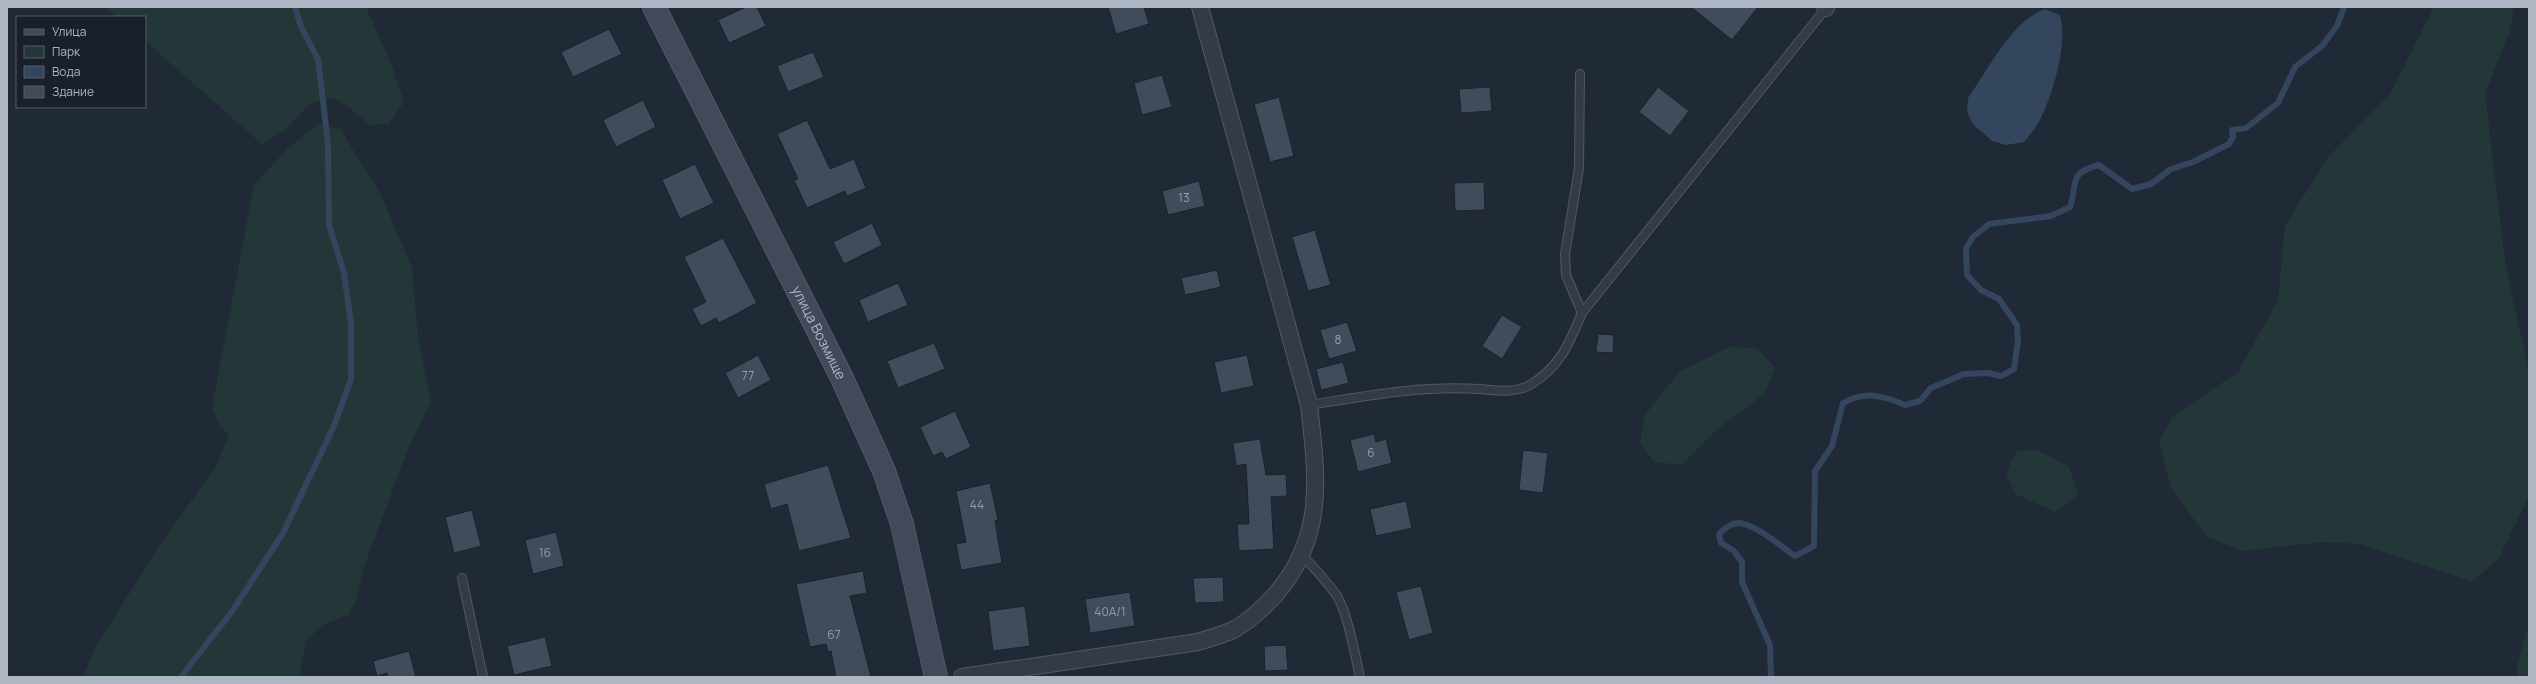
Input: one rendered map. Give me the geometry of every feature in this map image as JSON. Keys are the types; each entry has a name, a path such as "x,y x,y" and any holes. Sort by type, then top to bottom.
{"main road":[{"name":"улица Возмище","path":"654,7 842,378 884,472 902,524 936,677"}],"street":[{"path":"962,677 1198,642 1233,630 1264,608 1287,581 1303,556 1310,532 1314,504 1313,446 1309,405 1200,7"}],"lane":[{"path":"1309,405 1384,393 1441,388 1510,392 1529,386 1552,368 1567,350 1582,312 1825,7"},
{"path":"1580,74 1578,168 1565,254 1566,275 1582,312"},
{"path":"1303,556 1325,579 1338,598 1354,647 1360,677"},
{"path":"462,578 483,677"}],"green space":[{"path":"105,7 366,7 392,66 404,102 389,124 369,125 350,108 334,98 311,103 285,130 262,144 146,42 146,16 116,16"},
{"path":"2434,7 2514,7 2510,30 2485,94 2506,268 2529,372 2529,496 2499,558 2472,582 2360,544 2323,542 2241,551 2206,536 2170,486 2159,441 2173,416 2238,372 2278,300 2285,225 2329,156 2390,94"},
{"path":"320,123 341,130 382,197 412,268 418,336 431,401 407,451 364,567 357,598 349,614 321,626 306,641 299,677 83,677 95,648 159,546 217,465 229,435 219,424 212,408 254,185 288,148"},
{"path":"1729,347 1757,348 1775,368 1764,394 1721,426 1682,464 1655,463 1640,443 1645,415 1679,372"},
{"path":"2037,450 2069,467 2078,495 2055,512 2015,494 2006,472 2017,451"},
{"path":"2529,623 2529,677 2518,677 2516,669"}],"water":[{"path":"2045,9 2060,15 2062,40 2058,69 2044,111 2037,125 2024,142 2006,145 1992,141 1973,124 1967,112 1968,98 1992,60 2011,35 2033,15"}],"building":[{"path":"746,7 757,7 766,26 729,43 718,20"},
{"path":"1108,7 1144,7 1149,24 1116,34"},
{"path":"1691,7 1758,7 1732,40"},
{"path":"609,29 622,54 573,77 561,52"},
{"path":"813,52 824,77 788,92 777,66"},
{"path":"1162,75 1172,107 1142,115 1134,83"},
{"path":"1490,87 1492,111 1461,113 1459,89"},
{"path":"1658,87 1689,111 1670,136 1639,112"},
{"path":"1279,97 1294,156 1270,162 1254,104"},
{"path":"643,100 656,127 616,147 603,120"},
{"path":"807,120 830,169 854,159 866,188 847,196 845,191 807,208 794,180 798,179 777,134"},
{"path":"695,164 714,203 680,219 662,180"},
{"path":"1199,181 1205,206 1168,215 1162,191"},
{"path":"1484,182 1485,210 1455,211 1454,183"},
{"path":"872,223 882,245 844,264 833,242"},
{"path":"1315,230 1331,285 1308,291 1292,237"},
{"path":"723,238 757,303 719,323 716,318 701,326 692,309 706,302 684,257"},
{"path":"1217,270 1221,287 1185,295 1181,278"},
{"path":"898,283 908,305 868,322 859,300"},
{"path":"1502,315 1522,327 1502,359 1482,346"},
{"path":"1347,322 1357,351 1329,359 1320,330"},
{"path":"1598,334 1614,335 1613,353 1596,352"},
{"path":"934,343 945,369 898,388 887,361"},
{"path":"758,355 771,380 738,398 725,373"},
{"path":"1247,355 1254,386 1221,393 1214,362"},
{"path":"1343,362 1349,383 1321,390 1316,369"},
{"path":"955,411 971,447 946,459 942,452 933,456 920,427"},
{"path":"1374,434 1376,442 1386,439 1392,463 1358,472 1350,440"},
{"path":"1260,439 1266,475 1286,474 1287,496 1271,497 1274,549 1239,551 1237,524 1249,524 1246,464 1236,466 1233,443"},
{"path":"1523,450 1548,453 1543,493 1519,490"},
{"path":"828,465 851,538 799,551 787,504 771,509 764,484"},
{"path":"990,483 998,520 995,521 1002,563 961,570 956,544 966,542 956,491"},
{"path":"1406,501 1412,528 1376,536 1370,509"},
{"path":"472,510 481,546 454,553 445,517"},
{"path":"556,532 564,566 533,574 525,540"},
{"path":"863,571 867,593 850,596 871,677 836,677 831,651 828,652 826,644 810,647 796,584"},
{"path":"1223,577 1224,602 1195,603 1193,578"},
{"path":"1421,586 1433,633 1409,640 1396,592"},
{"path":"1130,592 1135,626 1090,633 1085,599"},
{"path":"1025,606 1030,646 993,651 988,611"},
{"path":"545,637 552,666 514,675 507,646"},
{"path":"1286,645 1288,670 1265,671 1264,646"},
{"path":"409,651 416,677 388,677 387,673 377,676 373,661"}],"waterway":[{"path":"181,677 233,610 283,533 334,426 351,379 351,323 344,273 329,225 328,144 318,59 301,27 295,7"},
{"path":"1771,677 1770,645 1742,582 1742,562 1734,551 1721,543 1719,534 1730,525 1738,523 1745,524 1760,531 1795,556 1814,546 1815,471 1832,446 1843,403 1858,397 1874,396 1889,399 1905,405 1920,401 1931,388 1964,374 1988,373 2001,376 2014,369 2018,341 2017,325 1999,299 1981,290 1967,275 1966,248 1973,237 1989,224 2051,216 2070,207 2076,180 2082,172 2089,168 2099,165 2132,189 2151,184 2171,169 2193,162 2229,144 2233,137 2232,130 2246,128 2278,103 2295,67 2322,46 2337,26 2344,7"}]}
